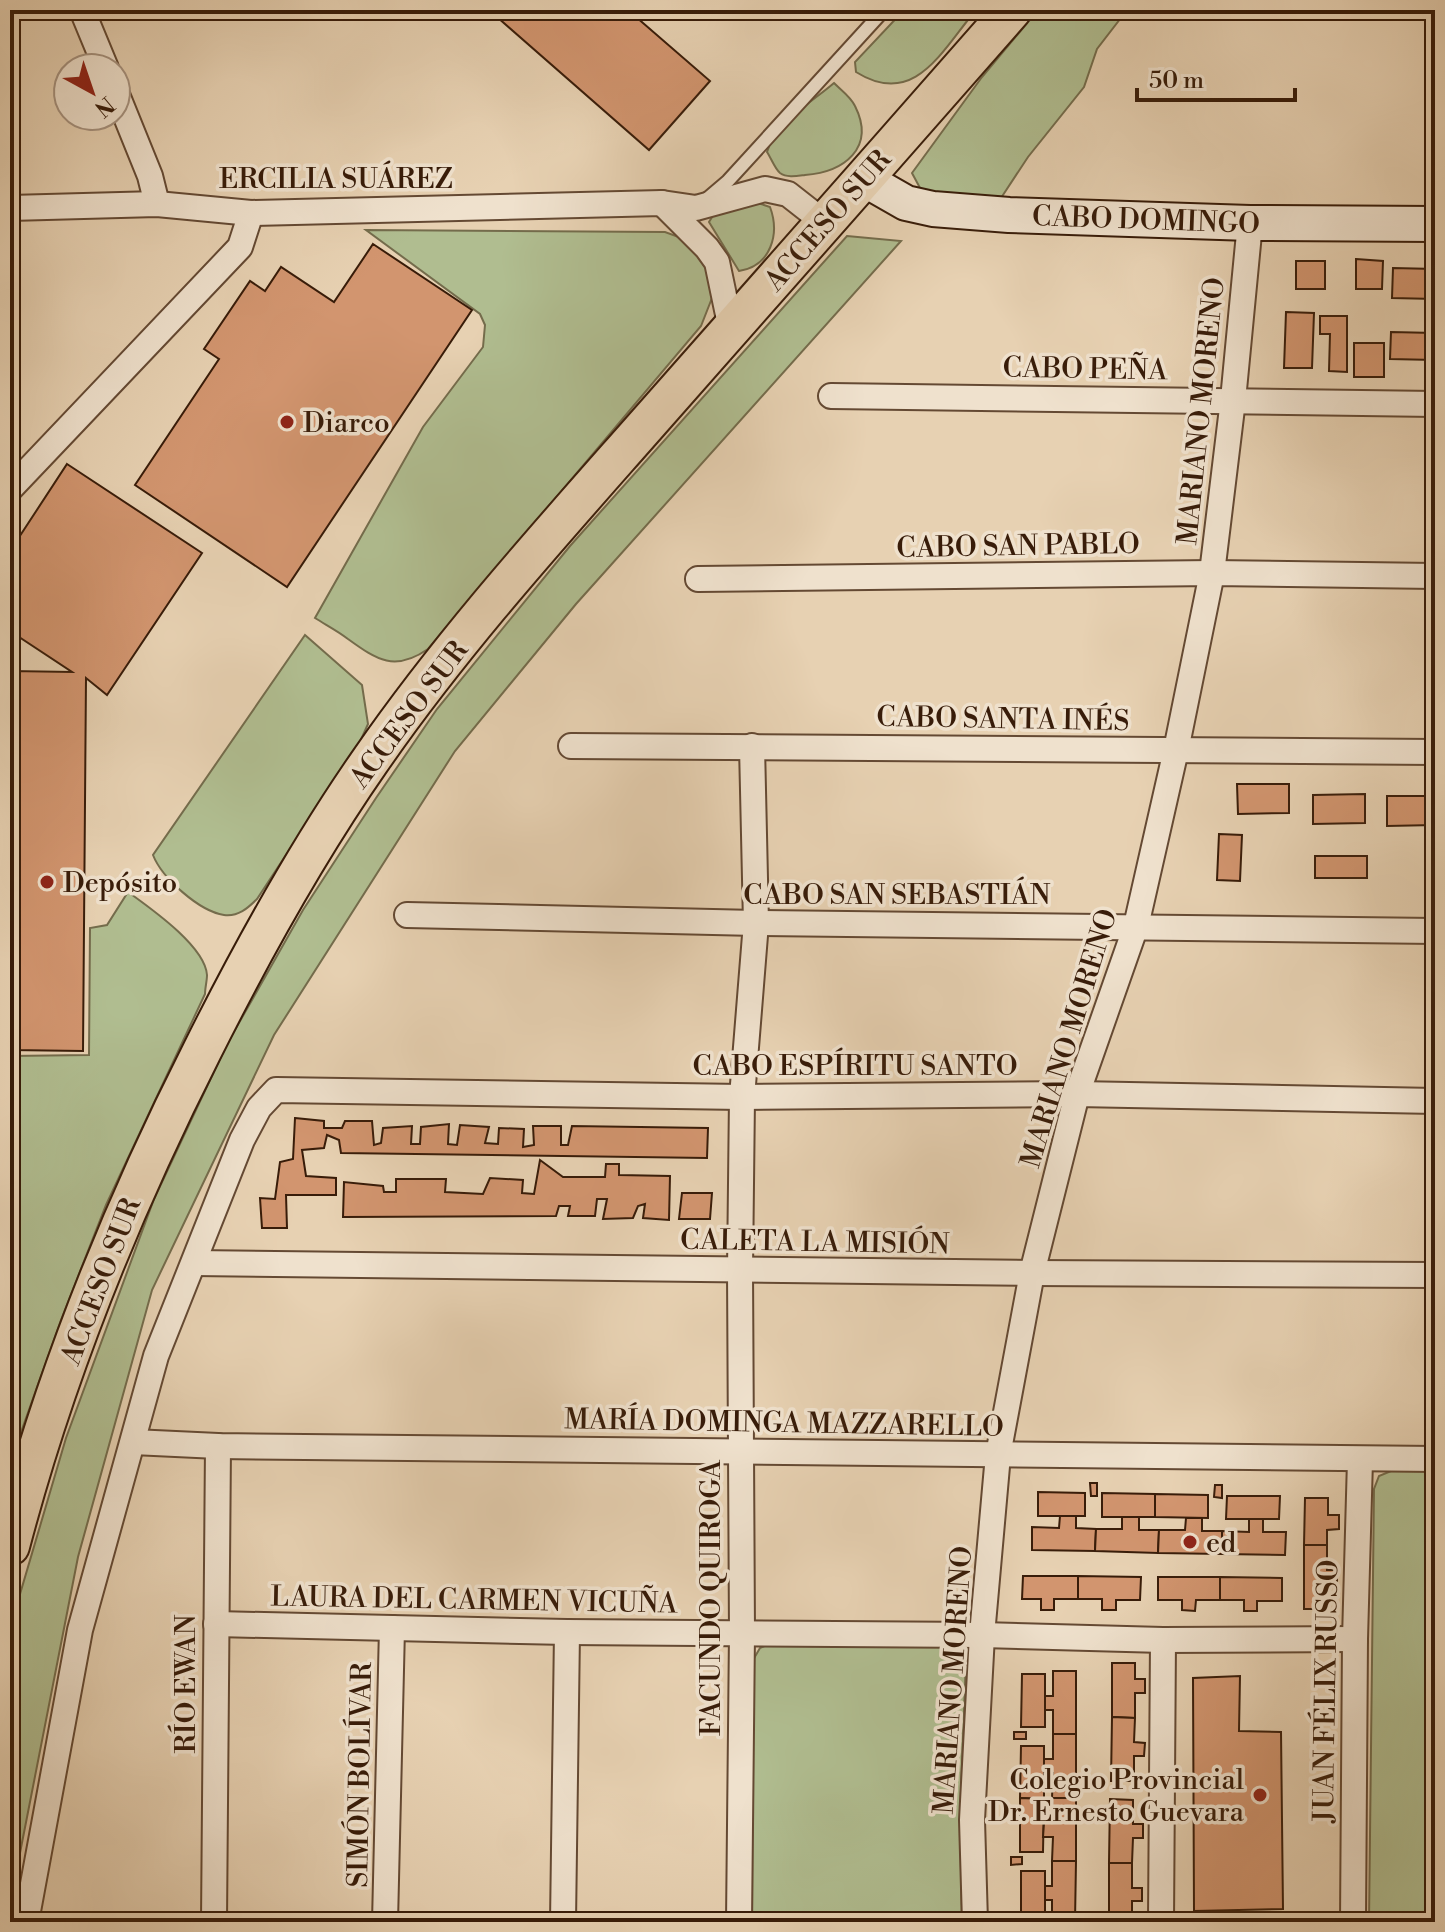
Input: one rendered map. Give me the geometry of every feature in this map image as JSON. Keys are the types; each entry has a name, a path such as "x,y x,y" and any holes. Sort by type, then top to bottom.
{"main road":[{"name":"ACCESO SUR","path":"10,1546 17,1500 72,1347 148,1159 239,976 323,832 413,701 502,591 1012,10"}],"street":[{"path":"82,10 99,52"},
{"path":"132,132 150,176 157,204"},
{"name":"CABO DOMINGO","path":"864,179 906,203 933,209 1009,215 1250,223 1435,224"},
{"name":"ERCILIA SUÁREZ","path":"10,208 157,204 251,213 662,203 696,208 765,189 788,194 825,223"},
{"path":"662,203 717,262 731,329"},
{"path":"10,489 240,247 251,213"},
{"name":"MARIANO MORENO","path":"975,1922 972,1820 982,1635 998,1455 1032,1273 1077,1094 1136,926 1176,750 1212,573 1250,223"},
{"name":"CABO PEÑA","path":"831,396 1435,404"},
{"name":"CABO SAN PABLO","path":"698,579 1212,573 1435,576"},
{"name":"CABO SANTA INÉS","path":"571,746 1435,752"},
{"name":"FACUNDO QUIROGA","path":"739,1922 742,1633 740,1270 742,1097 756,923 752,746"},
{"name":"CABO SAN SEBASTIÁN","path":"407,915 756,923 1435,931"},
{"name":"CABO ESPÍRITU SANTO","path":"194,1263 242,1140 259,1108 276,1090 742,1097 1077,1094 1435,1101"},
{"path":"26,1922 80,1630 156,1356 194,1263"},
{"name":"CALETA LA MISIÓN","path":"194,1263 1435,1275"},
{"name":"MARÍA DOMINGA MAZZARELLO","path":"133,1442 218,1446 1435,1459"},
{"name":"RÍO EWAN","path":"214,1922 218,1446"},
{"name":"JUAN FÉLIX RUSSO","path":"1353,1922 1360,1460"},
{"name":"LAURA DEL CARMEN VICUÑA","path":"216,1624 1163,1640 1355,1639"},
{"name":"SIMÓN BOLÍVAR","path":"385,1922 392,1628"},
{"path":"563,1922 567,1632"},
{"path":"1161,1922 1163,1640"}],"lane":[{"path":"696,208 728,181 884,10"}],"green space":[{"path":"904,10 976,10 939,57 911,79 895,84 877,82 856,72 855,62"},
{"path":"1038,10 1127,10 1097,49 1084,87 1028,157 1001,198 937,196 920,188 912,173 982,77"},
{"path":"834,83 855,106 862,134 859,145 843,163 832,169 795,176 780,173 767,152 771,141 786,122"},
{"path":"758,203 770,207 773,238 766,256 759,263 739,271 709,222 717,209"},
{"path":"366,230 665,232 687,240 707,270 712,298 701,326 428,649 406,660 396,661 368,653 315,618 423,427 483,347 485,325 480,314"},
{"path":"847,236 901,241 576,604 455,751 274,1035 152,1290 78,1557 19,1858 13,1922 10,1922 10,1628 66,1438 154,1199 227,1044 303,910 437,709 570,546"},
{"path":"305,635 362,685 368,724 359,744 257,899 234,915 214,912 182,892 164,874 153,855"},
{"path":"128,892 175,929 197,952 207,975 205,994 106,1205 10,1463 10,1056 89,1055 90,928 107,925"},
{"path":"1391,1471 1435,1471 1435,1922 1369,1922 1374,1489 1379,1476"},
{"path":"767,1645 954,1646 963,1650 966,1659 960,1817 962,1922 752,1922 753,1660 760,1648"}],"building":[{"path":"489,10 628,10 710,81 649,150"},
{"name":"Diarco","path":"373,244 472,310 287,587 135,485 219,359 204,349 250,281 265,291 281,267 334,302"},
{"path":"1356,259 1383,261 1382,289 1356,289"},
{"path":"1296,261 1325,261 1325,289 1296,289"},
{"path":"1393,268 1435,269 1435,299 1392,298"},
{"path":"1286,312 1314,313 1312,368 1284,368"},
{"path":"1320,316 1347,316 1347,372 1329,371 1330,334 1320,334"},
{"path":"1391,332 1435,333 1435,360 1390,359"},
{"path":"1354,343 1384,343 1384,377 1354,377"},
{"name":"Depósito","path":"67,464 202,553 107,695 86,678 83,1051 10,1050 10,671 72,672 10,631 10,551"},
{"path":"1237,784 1289,784 1289,813 1238,814"},
{"path":"1365,794 1365,823 1313,824 1313,795"},
{"path":"1387,796 1435,796 1435,825 1387,826"},
{"path":"1219,834 1242,835 1240,881 1217,880"},
{"path":"1315,856 1367,856 1367,878 1315,878"},
{"path":"295,1118 324,1121 324,1128 342,1128 345,1121 372,1121 374,1145 381,1143 383,1128 412,1126 411,1144 420,1144 421,1127 449,1124 448,1144 457,1145 460,1125 489,1127 485,1143 498,1144 499,1128 524,1129 523,1147 534,1145 533,1126 561,1126 561,1145 568,1145 572,1126 708,1128 707,1158 341,1153 339,1140 327,1135 324,1148 302,1150 306,1176 336,1178 336,1195 286,1195 287,1228 262,1228 260,1198 275,1199 280,1162 293,1159"},
{"path":"540,1160 563,1177 605,1177 606,1164 619,1164 619,1175 670,1176 669,1220 643,1218 645,1204 638,1206 633,1218 603,1219 607,1199 597,1199 595,1216 568,1216 570,1206 559,1206 556,1216 343,1217 344,1182 383,1186 384,1192 396,1192 396,1179 446,1179 445,1192 483,1194 490,1178 523,1180 522,1193 534,1194"},
{"path":"682,1193 712,1193 710,1219 679,1219"},
{"path":"1090,1483 1097,1483 1097,1496 1091,1496"},
{"path":"1215,1485 1222,1485 1222,1498 1214,1497"},
{"path":"1038,1492 1085,1493 1085,1516 1038,1516"},
{"name":"ed","path":"1102,1493 1155,1494 1155,1517 1102,1517"},
{"name":"ed","path":"1155,1494 1208,1495 1208,1518 1155,1517"},
{"name":"ed","path":"1227,1496 1280,1496 1279,1519 1226,1519"},
{"name":"ed","path":"1305,1498 1328,1498 1328,1515 1339,1515 1339,1529 1327,1530 1327,1545 1304,1545"},
{"path":"1060,1516 1076,1516 1076,1528 1096,1529 1095,1551 1032,1550 1032,1527 1059,1528"},
{"name":"ed","path":"1122,1517 1139,1517 1139,1530 1159,1530 1158,1553 1095,1551 1096,1529 1122,1529"},
{"name":"ed","path":"1186,1518 1202,1518 1202,1531 1222,1531 1222,1554 1158,1553 1159,1530 1185,1530"},
{"name":"ed","path":"1249,1519 1263,1519 1263,1532 1286,1532 1285,1555 1222,1554 1222,1531 1249,1532"},
{"name":"ed","path":"1304,1545 1327,1545 1327,1570 1337,1570 1337,1584 1328,1584 1327,1609 1304,1609"},
{"path":"1023,1576 1078,1576 1078,1599 1054,1599 1054,1610 1041,1610 1041,1599 1022,1599"},
{"name":"ed","path":"1078,1576 1141,1577 1140,1600 1116,1600 1116,1610 1102,1610 1102,1599 1078,1599"},
{"name":"ed","path":"1158,1577 1220,1577 1220,1600 1196,1600 1195,1611 1182,1610 1182,1600 1158,1600"},
{"name":"ed","path":"1220,1577 1282,1578 1282,1601 1257,1601 1257,1611 1244,1611 1244,1600 1220,1600"},
{"path":"1112,1663 1135,1663 1135,1679 1145,1679 1145,1693 1135,1693 1135,1718 1112,1717"},
{"path":"1053,1671 1076,1671 1076,1734 1053,1734 1053,1710 1045,1710 1045,1696 1053,1696"},
{"path":"1022,1674 1045,1674 1045,1727 1021,1727"},
{"name":"Colegio Provincial Dr. Ernesto Guevara","path":"1240,1676 1239,1731 1281,1732 1283,1909 1194,1911 1193,1678"},
{"path":"1112,1717 1135,1718 1134,1742 1145,1743 1144,1756 1134,1756 1134,1781 1111,1781"},
{"path":"1014,1732 1026,1732 1026,1739 1014,1739"},
{"path":"1053,1734 1076,1734 1076,1798 1052,1798 1053,1773 1044,1773 1044,1759 1053,1759"},
{"path":"1021,1746 1044,1746 1044,1799 1020,1798"},
{"path":"1020,1798 1044,1799 1043,1852 1020,1852"},
{"path":"1052,1798 1076,1798 1076,1861 1052,1861 1053,1837 1043,1837 1044,1823 1053,1823"},
{"path":"1110,1799 1133,1800 1133,1824 1143,1824 1143,1838 1133,1838 1132,1863 1109,1863"},
{"path":"1011,1857 1022,1857 1022,1864 1011,1865"},
{"path":"1052,1861 1076,1861 1075,1922 1052,1922 1052,1900 1045,1900 1045,1886 1052,1886"},
{"path":"1109,1863 1132,1863 1132,1888 1142,1888 1142,1901 1132,1901 1132,1922 1109,1922"},
{"path":"1021,1871 1045,1871 1045,1922 1021,1922"}],"place":[{"name":"Diarco","path":"287,422"},
{"name":"Depósito","path":"47,882"},
{"name":"ed","path":"1190,1542"},
{"name":"Colegio Provincial Dr. Ernesto Guevara","path":"1260,1795"}]}
